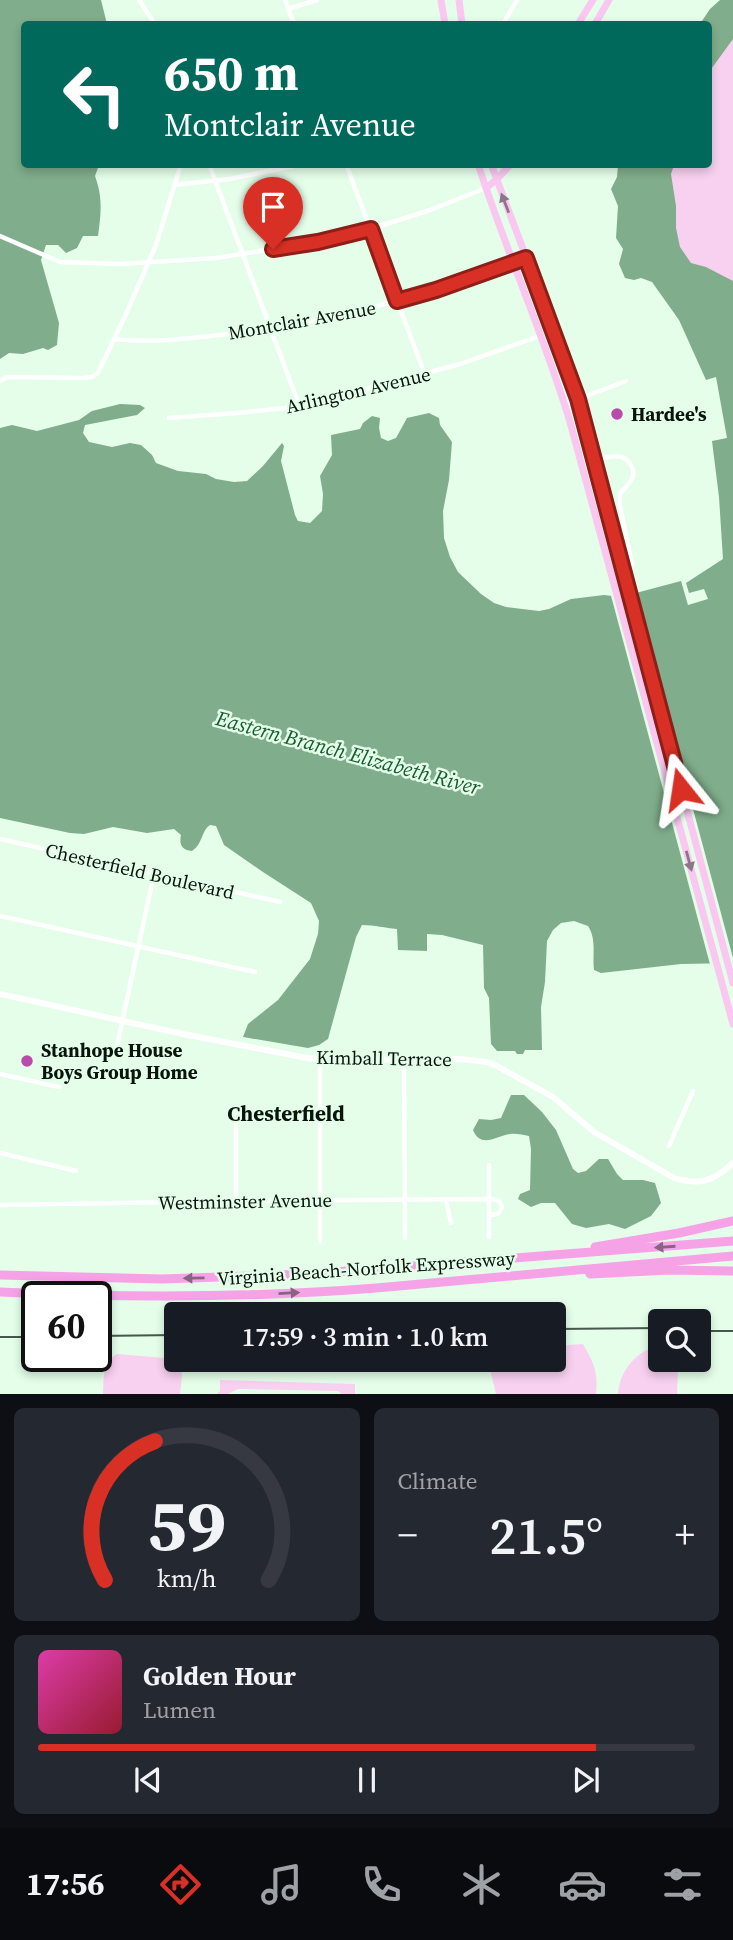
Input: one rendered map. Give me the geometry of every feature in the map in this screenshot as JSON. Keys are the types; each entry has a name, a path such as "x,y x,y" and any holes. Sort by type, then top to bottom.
{"highway":[{"path":"555,1255 733,1221"},
{"name":"Virginia Beach-Norfolk Expressway","path":"0,1275 246,1277 349,1272 733,1241"},
{"name":"Virginia Beach-Norfolk Expressway","path":"0,1292 137,1297 366,1289 733,1256"},
{"path":"539,1273 611,1274 684,1269 733,1270"}],"main road":[{"path":"441,0 444,21"},
{"path":"459,0 462,21"},
{"path":"580,21 593,0"},
{"path":"597,21 609,0"},
{"path":"479,168 565,404 733,1024"},
{"path":"486,188 494,168"},
{"path":"494,168 578,399 733,983"},
{"path":"486,188 507,168"}],"street":[{"path":"139,0 153,21"},
{"path":"285,0 293,21"},
{"path":"288,9 317,0"},
{"path":"505,21 517,0"},
{"path":"0,381 7,377 92,377 98,373 149,263 180,168"},
{"path":"211,168 298,402"},
{"path":"175,185 282,168"},
{"path":"348,168 425,375"},
{"path":"0,236 53,260 99,264 149,263 243,254 318,242 371,229 486,188"},
{"name":"Montclair Avenue","path":"114,339 158,341 271,329 337,317 397,301 526,258"},
{"name":"Arlington Avenue","path":"169,418 285,408 298,402 353,393 425,375 541,335"},
{"path":"565,404 625,381"},
{"path":"594,460 622,457 633,470 632,479 620,494 632,564 629,571"},
{"name":"Chesterfield Boulevard","path":"0,839 280,902"},
{"path":"115,1055 154,874"},
{"path":"0,916 255,972"},
{"name":"Kimball Terrace","path":"0,994 183,1034 320,1060 474,1060 497,1066 552,1097 594,1132 674,1178 688,1182 711,1179 733,1163"},
{"path":"320,1060 320,1241"},
{"path":"404,1060 405,1238"},
{"path":"0,1074 60,1087"},
{"path":"669,1146 693,1091"},
{"path":"236,1115 236,1201"},
{"path":"0,1153 76,1171"},
{"path":"489,1165 489,1237"},
{"name":"Westminster Avenue","path":"0,1205 320,1200 489,1201"},
{"path":"446,1200 451,1223"},
{"path":"489,1201 499,1201 502,1207 499,1213 489,1214"}],"shaded area":[{"path":"733,32 733,358 676,262 667,168 712,168 712,56"},
{"path":"583,1344 594,1368 596,1394 496,1394 491,1372 566,1372 566,1345"},
{"path":"648,1350 648,1372 678,1372 677,1394 618,1394 626,1370"},
{"path":"117,1354 164,1358 164,1372 182,1372 180,1394 103,1394 105,1372 112,1372 112,1357"},
{"path":"220,1380 355,1384 355,1394 342,1394 338,1391 238,1389 228,1394 217,1394 220,1391"}],"water":[{"path":"0,0 101,0 106,21 21,21 21,168 98,168 95,176 100,213 98,236 83,236 77,248 66,253 58,245 46,245 41,260 59,323 57,345 48,350 43,348 23,354 9,353 0,359"},
{"path":"720,0 733,0 733,39 712,68 712,21 702,21"},
{"name":"Eastern Branch Elizabeth River","path":"618,168 673,168 671,174 680,247 691,263 706,267 733,281 733,963 681,964 601,973 594,970 593,942 588,926 574,921 561,923 547,941 541,1007 542,1050 525,1050 523,1054 517,1054 515,1051 497,1051 491,1044 489,998 484,988 483,945 427,934 427,951 398,950 397,929 362,925 356,937 328,1039 308,1048 243,1037 248,1024 278,1000 310,959 319,921 311,903 224,845 216,826 210,825 207,828 192,851 182,846 181,835 174,829 147,833 113,827 84,834 0,818 0,428 12,425 37,431 79,420 92,411 120,404 140,405 145,408 137,415 85,425 83,433 89,442 112,447 130,443 141,445 156,463 178,471 206,474 234,482 247,481 282,443 284,446 281,461 295,515 298,521 310,523 322,511 320,476 332,455 331,435 360,429 372,416 380,418 381,438 388,441 396,438 407,418 429,413 439,418 440,425 452,442 443,511 444,538 450,557 458,572 494,603 539,611 571,599 604,595 621,597 681,581 688,605 708,599 704,589 689,593 686,583 723,559 712,441 727,438 716,377 706,380 679,320 652,282 641,278 625,278 619,264 623,249 616,238 618,206 611,189"},
{"path":"511,1095 524,1095 542,1112 556,1130 573,1169 578,1173 586,1171 599,1159 608,1159 623,1180 655,1183 661,1203 651,1216 625,1229 609,1224 586,1228 572,1224 555,1203 541,1203 531,1207 518,1199 520,1194 530,1190 529,1136 512,1134 485,1140 476,1136 473,1130 479,1119 501,1118"}],"pier":[{"path":"634,589 733,958 733,967 711,968 610,592 621,593"}],"tram line":[{"path":"566,1329 648,1328"},
{"path":"711,1331 733,1331"},
{"path":"112,1336 164,1335"},
{"path":"0,1337 21,1337"}],"place":[{"name":"Hardee's","path":"617,414"},
{"name":"Stanhope House Boys Group Home","path":"27,1061"}],"district":[{"name":"Chesterfield","path":"286,1114"}],"route":[{"path":"273,249 318,242 371,229 397,301 526,258 578,399 681,789"}]}
